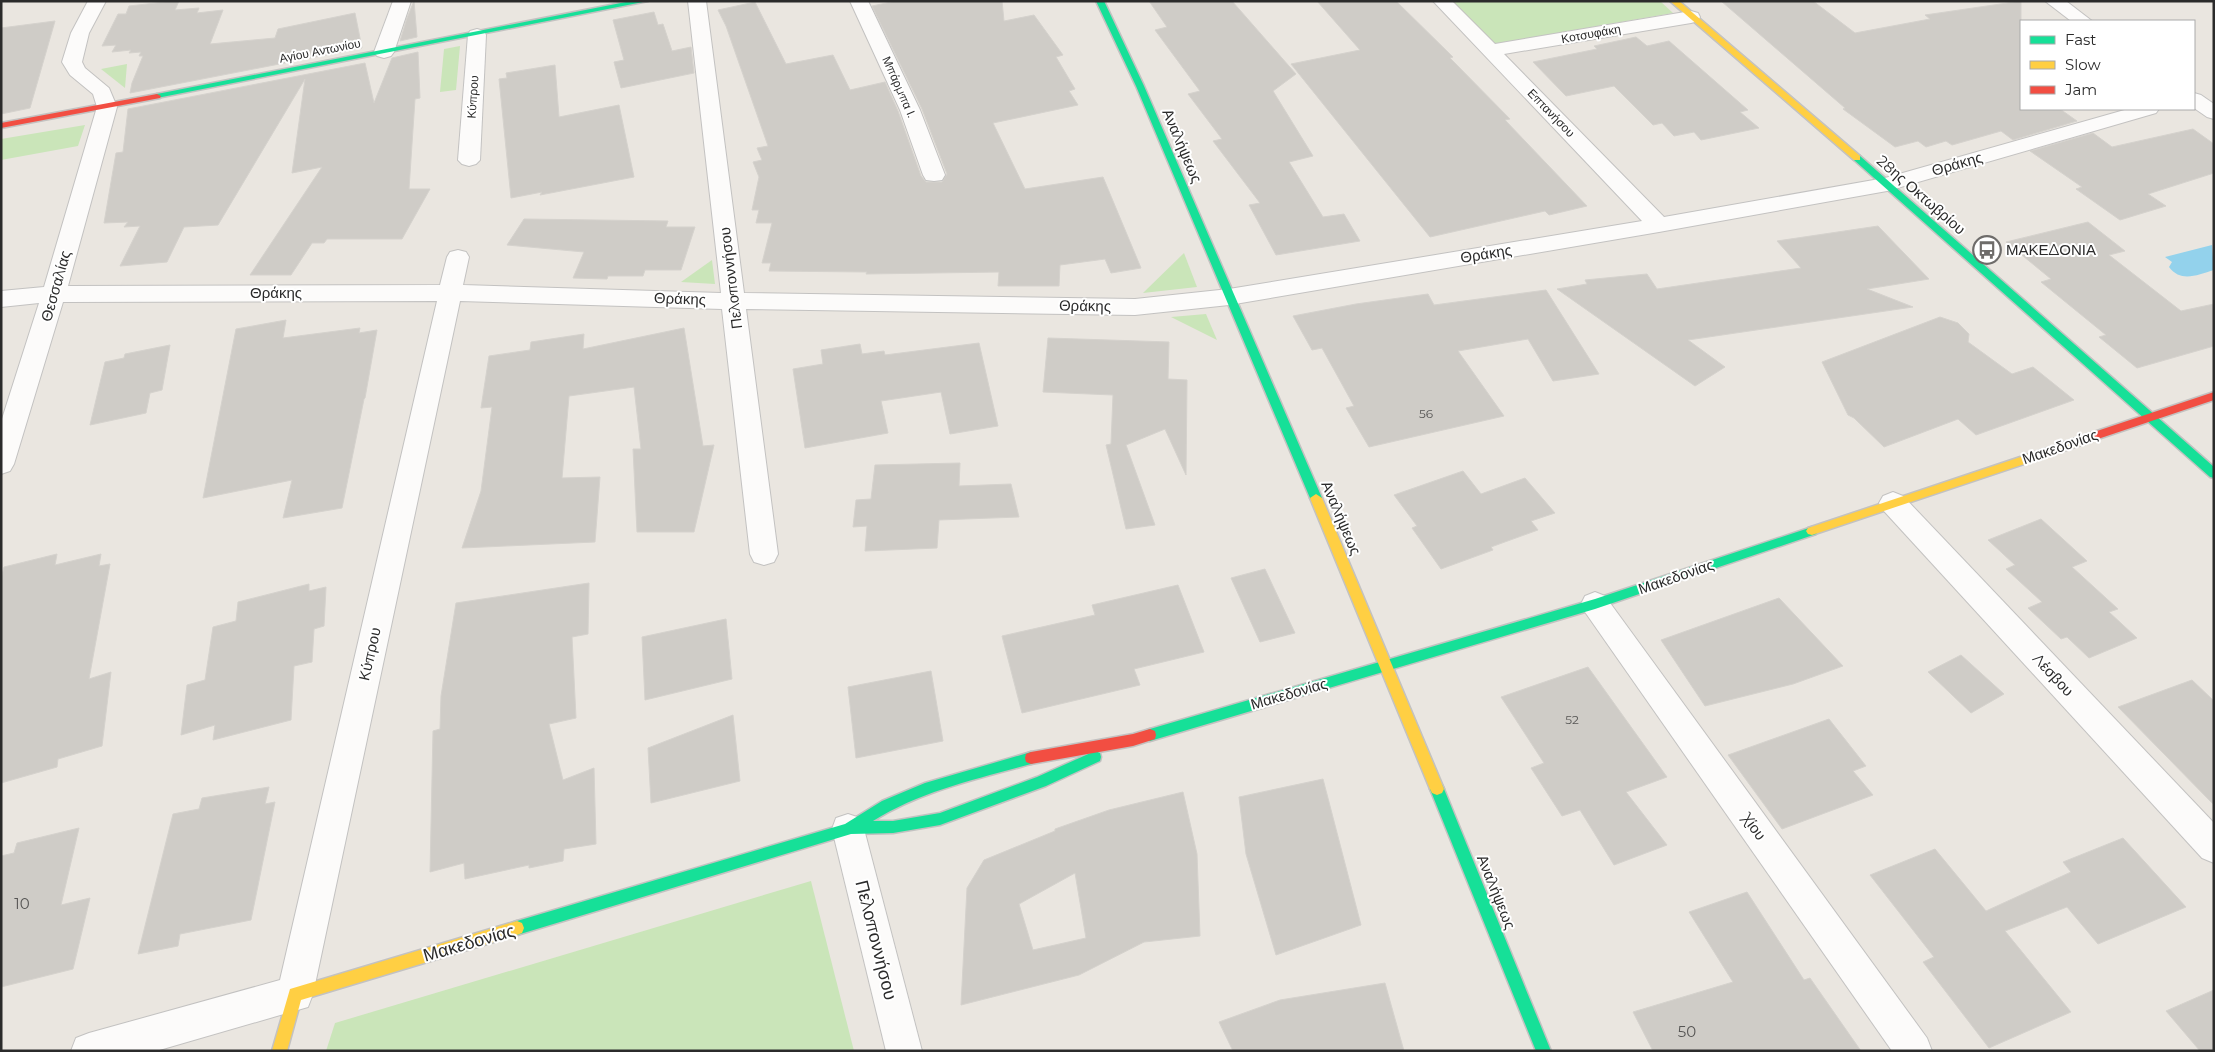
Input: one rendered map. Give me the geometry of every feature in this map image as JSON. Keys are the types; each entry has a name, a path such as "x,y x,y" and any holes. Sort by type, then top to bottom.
{"street":[{"path":"97,1 80,33 72,62 77,71 102,92 108,106"},
{"path":"384,52 402,1"},
{"name":"Αγίου Αντωνίου","path":"1,126 477,35 644,1"},
{"name":"Πελοποννήσου","path":"696,1 764,554"},
{"name":"Μπάρμπα Ι.","path":"858,1 910,110 934,174"},
{"name":"Αναλήψεως","path":"1100,1 1140,86 1386,664 1544,1051"},
{"name":"Επτανήσου","path":"1442,1 1659,225"},
{"name":"28ης Οκτωβρίου","path":"1674,1 1887,184 2214,474"},
{"path":"2054,1 2082,20"},
{"name":"Κοτσυφάκη","path":"1490,51 1691,17"},
{"name":"Κύπρου","path":"469,160 477,35"},
{"path":"2195,98 2214,90"},
{"path":"2195,99 2214,113"},
{"name":"Θεσσαλίας","path":"1,464 54,294 108,106"},
{"name":"Θράκης","path":"1,299 54,294 450,293 734,301 1135,307 1230,297 1659,225 1887,184 2146,110"},
{"name":"Κύπρου","path":"279,1051 295,994 458,257"},
{"name":"Μακεδονίας","path":"89,1051 295,994 848,828 887,805 930,787 1032,758 1133,740 1595,604 2214,396"},
{"name":"Λέσβου","path":"1892,503 2214,847"},
{"name":"Χίου","path":"1595,604 1914,1051"},
{"name":"Μακεδονίας","path":"848,828 893,827 940,819 1041,782 1133,740"},
{"name":"Πελοποννήσου","path":"848,828 904,1051"}],"green space":[{"path":"1451,1 1660,1 1673,13 1493,44"},
{"path":"460,46 456,90 440,92 444,49"},
{"path":"127,64 125,88 101,69"},
{"path":"85,125 78,146 1,160 1,139"},
{"path":"1184,253 1197,287 1143,293"},
{"path":"712,260 715,284 681,282"},
{"path":"1206,314 1217,340 1171,317"},
{"path":"811,881 854,1051 326,1051 335,1023"}],"water":[{"path":"2212,245 2214,270 2195,275 2184,276 2174,272 2169,267 2172,262 2165,257"}],"building":[{"path":"179,1 175,10 199,8 197,13 223,10 210,44 275,38 278,29 355,13 362,48 130,93 143,56 139,56 141,52 129,53 131,50 112,52 116,45 102,46 118,14 126,14 129,6"},
{"path":"414,1 417,37 400,41 407,18"},
{"path":"896,1 1002,1 1004,21 1034,15 1063,55 1056,57 1075,89 1069,91 1078,105 993,123 1025,189 1103,177 1141,268 1111,273 1105,259 1060,265 1059,286 998,286 999,272 866,274 867,272 769,271 771,263 762,263 772,223 756,223 759,210 752,210 759,177 753,162 762,160 757,148 768,146 726,26 718,10 755,2 786,64 833,55 850,90 885,82 898,111 921,176 926,182 942,182 947,174 922,109 872,6"},
{"path":"1149,1 1232,1 1296,74 1273,91 1313,156 1289,162 1323,217 1344,214 1360,241 1276,255 1249,205 1260,203 1213,141 1222,139 1188,94 1200,91 1155,30 1167,27"},
{"path":"1317,1 1396,1 1453,57 1450,58 1510,119 1505,120 1587,206 1549,215 1545,211 1430,237 1291,64 1360,50"},
{"path":"1721,1 1813,1 1855,33 1930,19 1925,15 2021,1 2020,110 2061,110 2077,121 2013,140 2001,131 1952,145 1946,141 1926,147 1918,141 1895,147 1843,109 1845,108"},
{"path":"654,12 658,25 663,24 672,51 691,47 694,73 621,88 614,62 624,60 613,20"},
{"path":"55,21 30,108 1,114 1,28"},
{"path":"1636,37 1647,46 1669,41 1748,110 1740,112 1759,128 1701,140 1694,132 1674,136 1662,123 1653,125 1614,86 1566,96 1533,62 1597,49 1594,46"},
{"path":"418,52 420,98 415,99 409,189 430,189 402,239 327,239 324,243 312,243 291,275 250,275 322,167 292,173 305,79 218,225 184,227 167,262 120,266 140,226 124,227 128,222 104,223 116,153 123,152 128,109 365,63 374,103 392,58"},
{"path":"555,65 559,117 619,105 634,177 540,195 542,192 511,198 499,79 507,78 506,73"},
{"path":"2193,129 2214,144 2214,173 2148,194 2166,206 2120,220 2076,189 2082,187 2030,151 2093,133 2112,147"},
{"path":"524,219 668,221 666,227 695,227 681,270 645,270 643,276 608,276 607,279 573,278 584,252 507,245"},
{"path":"2088,222 2125,251 2109,255 2181,311 2214,304 2214,346 2137,368 2099,337 2106,335 2041,282 2051,279 2006,242"},
{"path":"1878,226 1929,279 1867,289 1913,307 1688,340 1725,367 1695,386 1557,289 1587,284 1585,280 1647,274 1657,289 1801,268 1777,241"},
{"path":"1546,290 1599,374 1553,381 1528,339 1458,351 1504,416 1369,447 1346,408 1354,406 1322,348 1312,350 1293,316 1356,304 1428,294 1434,305"},
{"path":"1940,317 1958,323 1969,334 1968,342 2012,374 2033,367 2074,400 1976,435 1958,419 1884,447 1854,418 1848,415 1822,362"},
{"path":"286,320 283,338 360,328 359,333 377,330 342,508 283,518 292,480 203,498 236,329"},
{"path":"684,328 703,446 714,445 694,532 637,532 633,449 641,449 634,387 569,396 562,478 600,477 595,542 462,548 481,491 492,407 481,408 489,356 530,350 531,342 584,334 583,349"},
{"path":"1048,338 1169,342 1168,379 1187,380 1186,475 1165,429 1126,445 1155,525 1126,529 1106,445 1111,444 1113,395 1043,392"},
{"path":"979,343 998,426 950,434 941,392 881,401 888,433 805,448 793,369 823,364 821,350 860,344 862,354 884,351 885,355"},
{"path":"170,345 162,390 150,393 146,413 90,425 105,362 124,358 125,354"},
{"path":"960,463 959,486 1011,484 1019,517 939,520 937,548 865,551 867,526 853,527 856,500 871,499 875,465"},
{"path":"1463,471 1481,494 1525,478 1555,513 1531,521 1538,530 1491,547 1493,550 1441,569 1412,528 1417,526 1394,495"},
{"path":"2041,519 2087,561 2072,567 2118,609 2109,612 2137,638 2089,658 2067,637 2061,639 2028,608 2042,602 2006,569 2015,565 1988,540"},
{"path":"57,554 55,565 101,554 99,566 110,564 89,679 111,672 102,746 58,759 57,767 1,783 1,579 4,567"},
{"path":"1265,569 1295,633 1260,642 1231,578"},
{"path":"589,583 588,634 572,637 576,718 549,724 563,780 594,768 596,844 564,849 563,861 529,868 529,865 465,879 464,863 430,872 433,731 440,729 441,696 456,603"},
{"path":"309,584 309,591 326,587 324,626 314,629 312,662 294,666 291,720 213,740 215,725 181,735 187,685 205,680 213,627 236,621 238,602"},
{"path":"1178,585 1204,652 1134,669 1140,685 1022,713 1002,636 1095,615 1092,605"},
{"path":"1779,598 1843,666 1793,684 1705,706 1661,640"},
{"path":"726,619 732,679 645,700 642,637"},
{"path":"1961,655 2004,694 1971,713 1928,672"},
{"path":"1588,667 1667,777 1626,792 1667,845 1614,865 1580,810 1562,816 1531,768 1544,763 1501,697"},
{"path":"931,671 943,741 856,758 848,687"},
{"path":"2192,680 2214,701 2214,805 2118,707"},
{"path":"733,715 740,781 651,803 648,748"},
{"path":"1829,719 1866,766 1853,771 1873,795 1782,829 1728,755"},
{"path":"1323,779 1361,925 1276,955 1246,854 1239,797"},
{"path":"269,787 265,804 275,802 251,920 180,934 178,946 138,954 173,814 199,809 202,798"},
{"path":"1183,792 1197,854 1200,936 1144,942 1079,975 961,1005 967,888 984,860 1055,831 1055,829 1109,810","holes":["1075,873 1086,938 1033,950 1019,904"]},
{"path":"79,828 61,905 90,898 73,969 1,987 1,856 14,853 17,843"},
{"path":"2123,838 2186,907 2098,944 2067,907 2005,931 2071,1012 1989,1048 1923,962 1934,957 1870,875 1935,849 1986,911 2071,872 2063,862"},
{"path":"1747,892 1804,980 1810,978 1861,1051 1653,1051 1633,1012 1733,982 1689,912"},
{"path":"1385,983 1404,1051 1233,1051 1219,1022 1280,1000"},
{"path":"2214,990 2214,1051 2200,1051 2166,1011"}],"traffic: fast":[{"path":"157,96 644,1"},
{"path":"1100,1 1140,86 1316,498"},
{"path":"1857,158 2214,474"},
{"path":"1150,735 1595,604 1812,531"},
{"path":"851,828 893,827 940,819 1041,782 1095,757"},
{"path":"517,928 848,829 887,805 930,787 1031,758"},
{"path":"1437,789 1544,1051"}],"traffic: slow":[{"path":"1674,1 1857,158"},
{"path":"1812,531 2086,439"},
{"path":"1316,498 1437,789"},
{"path":"279,1051 295,994 517,928"}],"traffic: jam":[{"path":"1,126 157,96"},
{"path":"2086,439 2214,396"},
{"path":"1031,758 1133,740 1150,735"}],"place":[{"name":"ΜΑΚΕΔΟΝΙΑ","path":"1987,250"}]}
